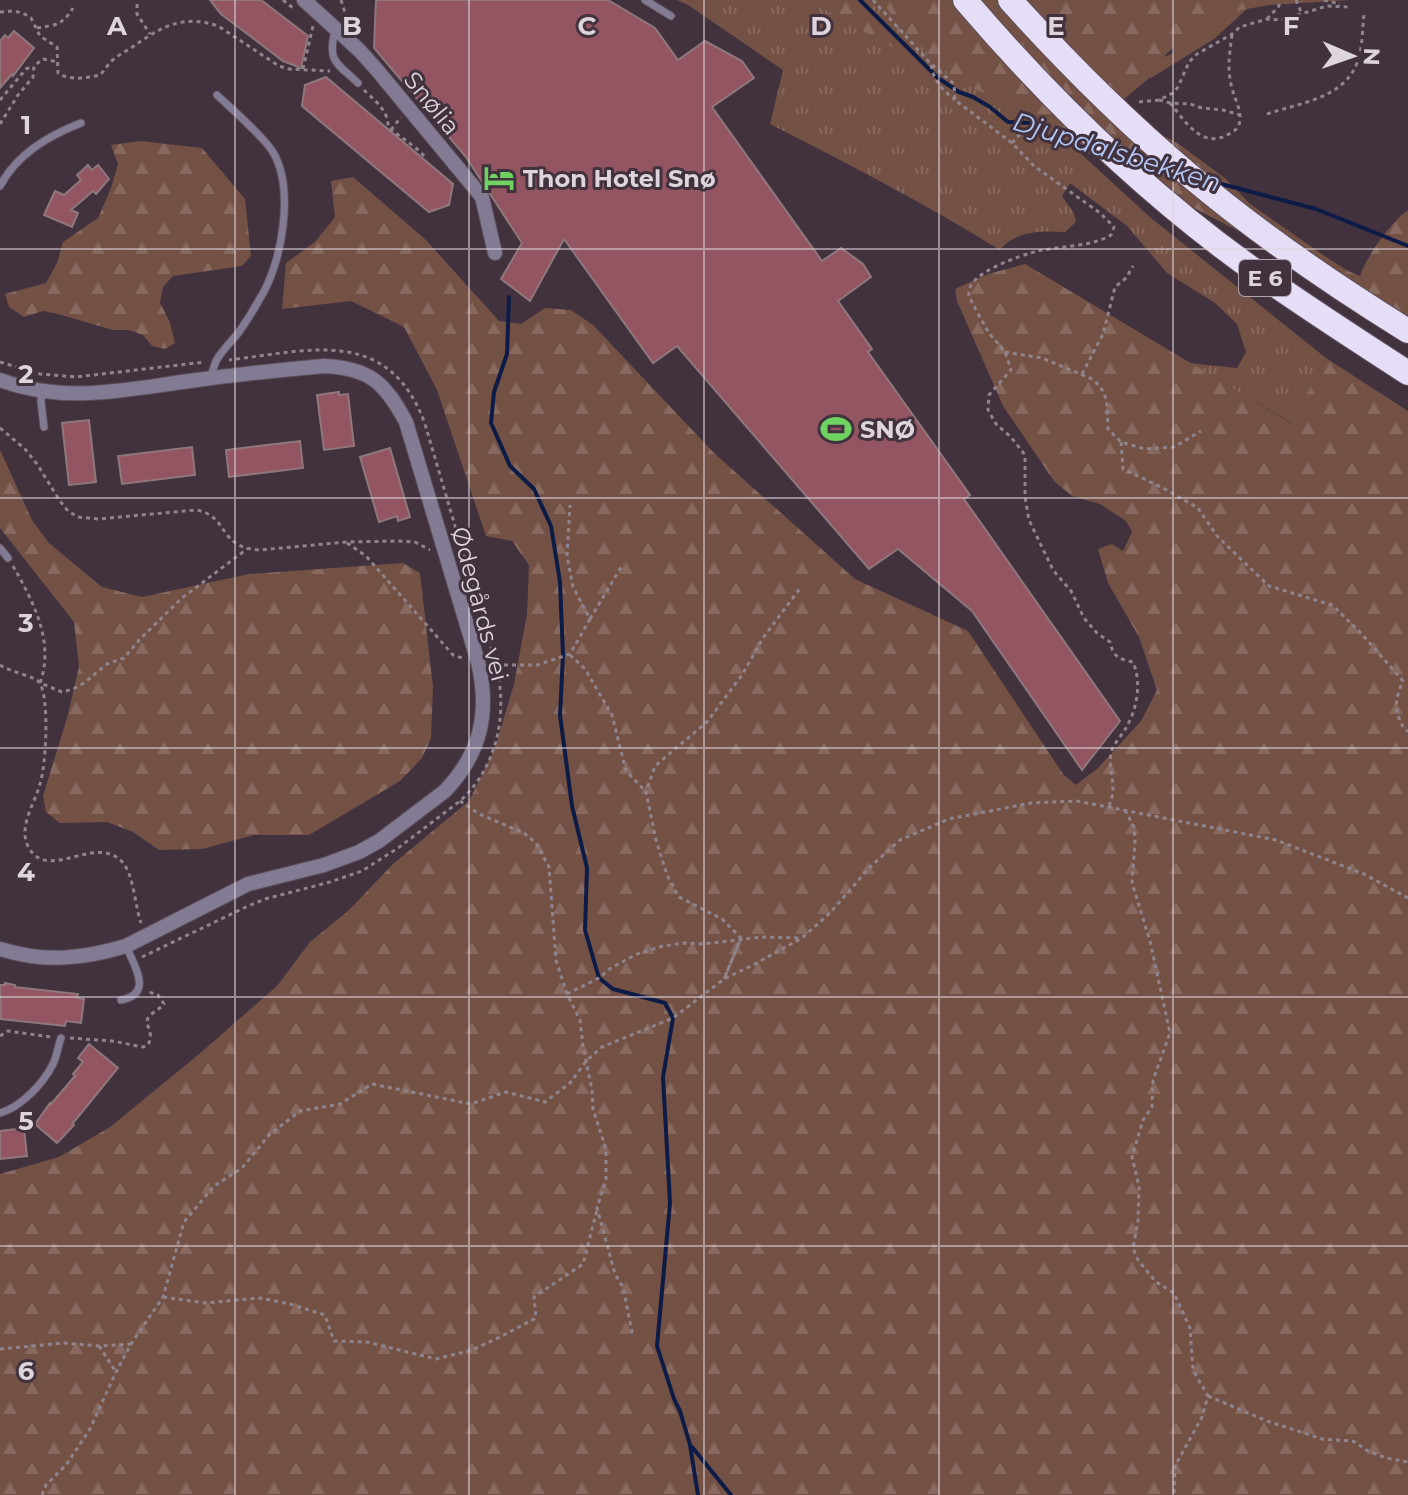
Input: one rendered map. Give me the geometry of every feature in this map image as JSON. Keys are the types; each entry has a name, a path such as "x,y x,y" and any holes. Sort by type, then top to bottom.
{"highway":[{"name":"E 6","path":"965,0 1053,97 1168,203 1264,277 1408,373"},
{"name":"E 6","path":"1010,0 1096,90 1191,177 1284,249 1408,331"}],"street":[{"name":"Snølia","path":"299,4 342,25 482,197 495,253"},
{"name":"Ødegårds vei","path":"0,380 20,388 63,394 324,366 355,369 367,375 387,392 406,422 478,662 483,708 472,754 445,791 379,841 359,852 324,865 248,884 126,946 69,958 47,958 0,949"}],"lane":[{"path":"645,0 671,16"},
{"path":"342,25 332,44 333,59 358,83"},
{"path":"211,378 216,361 262,296 269,280 276,262 284,198 274,155 264,140 217,95"},
{"path":"0,186 10,169 27,152 61,131 81,123"},
{"path":"42,392 44,427"},
{"path":"0,548 8,558"},
{"path":"121,1000 135,996 139,992 140,982 126,946"},
{"path":"0,1113 16,1108 46,1075 61,1038"}],"path":[{"path":"283,0 299,4"},
{"path":"341,0 342,25"},
{"path":"873,0 930,63 954,84 954,98"},
{"path":"1267,19 1279,6 1279,0"},
{"path":"1296,0 1301,12"},
{"path":"1139,102 1159,100 1173,93 1189,62 1197,54 1240,27 1267,19 1281,20 1327,6 1348,7 1324,0"},
{"path":"137,4 137,14 150,34"},
{"path":"37,28 59,24 73,8"},
{"path":"0,12 13,11 31,18 45,40 57,47 58,73 77,78 100,75 115,59 150,34 172,23 209,23 225,29 279,66 333,71 358,83 386,113 388,127 427,159"},
{"path":"1267,114 1324,97 1347,81 1358,62 1364,14"},
{"path":"303,69 314,26"},
{"path":"1170,103 1196,134 1205,139 1223,138 1233,132 1239,125 1240,115 1228,66 1232,34"},
{"path":"0,100 26,69 43,59 58,62"},
{"path":"930,63 938,85 1012,143 1034,166 1100,213 1114,227 1111,235 1099,241 1032,253 984,272 968,289 970,299 988,331 1005,352 1011,370 989,395 988,410 996,424 1025,455 1025,497 1029,520 1053,570 1071,591 1084,618 1110,642 1112,651 1124,660 1133,662 1136,670 1137,697 1133,715 1112,750 1114,796 1109,807"},
{"path":"0,124 33,77 34,66"},
{"path":"1159,100 1240,115"},
{"path":"1012,143 1032,129"},
{"path":"1082,374 1103,334 1115,287 1126,278 1133,266"},
{"path":"0,362 40,374 76,377 337,349 369,358 385,367 399,378 414,399 425,424 500,683 502,702 492,755 471,790 460,801 362,871 265,899 133,962"},
{"path":"1005,352 1042,358 1099,384 1106,396 1108,429 1121,442 1145,449 1174,447 1201,431"},
{"path":"0,428 25,449 60,501 78,517 98,519 196,510 207,512 236,546 247,549 346,542 415,542 430,550"},
{"path":"1121,442 1123,469 1198,508 1217,536 1269,586 1332,605 1359,631 1403,681 1398,692 1396,714 1408,731"},
{"path":"570,505 567,555 573,587 590,619"},
{"path":"346,542 366,556 453,655 478,662"},
{"path":"0,665 13,673 34,677 40,683 62,692 73,689 107,664 124,658 182,598 247,549"},
{"path":"8,558 28,593 42,627 44,661 40,683 45,710 44,769 25,834 29,849 48,861 62,861 82,853 98,852 111,854 121,861 128,871 136,911 151,954"},
{"path":"496,665 537,665 570,654 623,564"},
{"path":"741,938 722,919 679,897 659,852 646,792 655,766 707,722 801,587"},
{"path":"570,654 585,669 612,715 626,771 646,792"},
{"path":"163,1297 205,1303 260,1298 290,1304 325,1315 334,1341 367,1342 436,1359 472,1350 536,1318 534,1297 583,1264 606,1179 606,1149 593,1109 580,1020 567,994 556,960 549,867 536,843 524,833 479,814 460,801"},
{"path":"42,1495 46,1485 66,1465 90,1429 131,1344 163,1297 184,1222 214,1186 242,1168 269,1135 300,1111 340,1104 372,1084 471,1104 506,1092 545,1102 570,1083 587,1060 602,1047 673,1018 724,979 802,938 900,840 949,819 1031,803 1077,801 1276,840 1364,874 1408,898"},
{"path":"1125,810 1134,827 1132,883 1150,941 1170,1033 1153,1080 1152,1107 1143,1120 1132,1157 1139,1186 1133,1248 1138,1260 1156,1282 1174,1293 1190,1328 1193,1370 1208,1396 1267,1421 1322,1439 1353,1441 1386,1458 1408,1462"},
{"path":"567,994 637,954 673,944 703,944 741,938 802,938"},
{"path":"724,979 741,938"},
{"path":"0,1036 8,1031 143,1047 151,1041 147,1022 149,1017 164,1004 158,995 139,988"},
{"path":"597,1208 615,1274 623,1287 633,1337"},
{"path":"0,1349 64,1343 99,1346 131,1344"},
{"path":"99,1346 116,1372"},
{"path":"1174,1495 1175,1466 1202,1417 1208,1396"}],"green space":[{"path":"677,0 807,0 847,21 900,36 858,0 933,0 1006,85 1151,218 1326,358 1292,423 1189,363 1237,368 1246,352 1237,324 1215,303 1167,273 1127,226 1070,183 1062,196 1074,213 1076,222 1065,232 1022,235 1006,243 1000,250 915,200 770,124 783,70"},
{"path":"807,0 858,0 900,36 905,49 900,51"},
{"path":"881,0 1350,0 1269,5 1218,17 1167,53 1148,79 1122,101 1151,130 1176,142 1226,179 1250,204 1326,257 1360,276 1380,240 1408,210 1408,319 1007,111 1004,103 965,84 948,73 921,46 915,47"},
{"path":"1238,0 1248,8 1214,39 1151,78 1146,76 1162,58 1174,53 1175,31"},
{"path":"141,141 202,148 245,199 251,256 242,266 173,276 163,287 160,303 170,322 175,343 165,349 152,346 143,335 129,330 113,330 43,311 24,317 9,307 5,294 46,283 57,263 63,242 98,218 118,164 111,145"},
{"path":"353,177 426,240 499,321 521,324 545,308 571,310 593,325 714,453 855,579 968,631 1063,774 1076,785 1098,768 1141,721 1157,690 1139,637 1108,583 1098,549 1112,544 1123,551 1132,532 1126,521 1100,504 1072,496 1054,481 1003,406 957,301 955,289 988,274 1025,264 1291,423 1326,358 1408,411 1408,1495 0,1495 0,1174 59,1157 110,1127 277,986 310,942 349,910 393,864 469,801 495,748 514,684 527,614 529,565 512,541 486,536 437,390 404,327 351,301 282,309 286,263 315,242 335,217 331,181"},
{"path":"0,450 32,520 49,543 102,587 142,597 249,574 403,563 420,573 433,687 431,738 422,758 400,781 309,835 254,835 202,849 159,850 133,832 107,822 60,823 46,812 43,796 79,667 74,622 0,528"}],"building":[{"path":"210,0 261,0 308,36 301,68 283,61 221,14"},
{"name":"SNØ","path":"376,0 608,0 655,28 678,60 705,41 742,61 754,78 712,107 822,261 841,248 863,264 871,277 838,301 872,349 868,352 970,495 964,499 1120,721 1082,770 972,611 898,549 869,569 677,346 653,363 564,239 530,301 501,279 522,243 466,157 374,48"},
{"path":"14,31 34,48 0,88 0,41"},
{"path":"326,77 453,184 449,205 429,212 302,106 305,85"},
{"path":"88,165 92,170 98,165 109,179 96,194 93,191 71,210 78,213 72,227 44,215 55,191 64,195 81,180 77,175"},
{"path":"339,392 339,395 348,394 354,446 324,450 317,395"},
{"path":"89,420 96,482 69,485 62,423"},
{"path":"300,441 303,468 229,477 226,450"},
{"path":"192,447 195,475 122,484 118,456"},
{"path":"390,448 410,517 398,521 397,516 379,522 360,457"},
{"path":"5,983 15,987 78,994 77,998 84,999 81,1023 66,1021 65,1026 1,1019 0,985"},
{"path":"89,1044 118,1068 57,1143 35,1124 75,1076 73,1074 83,1062 78,1058"},
{"path":"24,1128 27,1156 0,1159 0,1131"}],"waterway":[{"name":"Djupdalsbekken","path":"860,0 938,78 959,92 990,107 1008,122 1030,123 1048,138 1093,150"},
{"name":"Djupdalsbekken","path":"1137,161 1167,169"},
{"name":"Djupdalsbekken","path":"1214,182 1316,209 1408,246"},
{"path":"509,297 507,354 494,392 491,423 510,466 534,489 551,526 560,582 563,655 560,715 572,806 587,868 585,930 599,978 613,989 665,1003 673,1018 663,1077 670,1203 657,1346 690,1445 698,1495"},
{"path":"692,1447 731,1495"}],"place":[{"name":"Thon Hotel Snø","path":"499,178"},
{"name":"SNØ","path":"836,429"}]}
